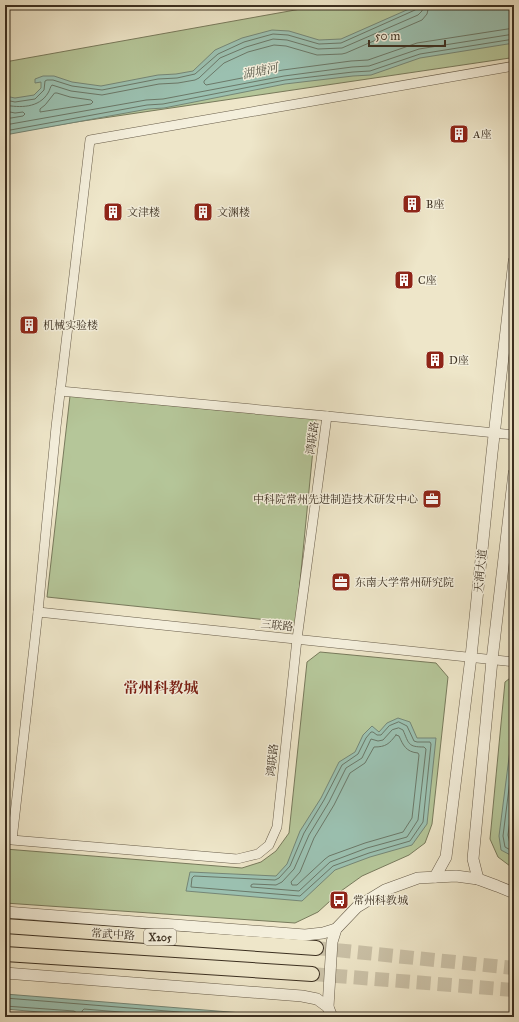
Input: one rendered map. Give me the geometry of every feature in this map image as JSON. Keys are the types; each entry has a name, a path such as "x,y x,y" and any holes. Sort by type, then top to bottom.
{"main road":[{"name":"常武中路","path":"5,926 316,948"},
{"path":"5,954 312,974"}],"street":[{"path":"38,612 60,390 90,140 514,66"},
{"name":"天润大道","path":"435,877 446,857 471,657 514,261"},
{"path":"60,390 514,435"},
{"name":"鸿联路","path":"38,612 12,840 237,859 258,854 269,845 277,827 297,639 327,416"},
{"name":"天润大道","path":"478,879 473,859 492,660 514,473"},
{"name":"三联路","path":"38,612 514,662"},
{"path":"330,1012 332,942 336,929 356,907 385,890 418,878 456,876 478,879 514,893"},
{"path":"5,912 305,935 323,933 336,929"},
{"path":"5,973 302,996 317,999 330,1012"}],"shaded area":[{"path":"323,5 514,5 514,56 510,58 76,122 5,134 5,62"},
{"path":"70,396 316,419 296,623 47,597"},
{"path":"320,652 436,663 448,677 432,824 425,843 409,855 362,876 341,891 318,912 295,923 5,903 5,849 242,868 261,862 276,851 289,833 307,662"},
{"path":"514,675 514,869 498,857 490,839 505,682"}],"water":[{"name":"湖塘河","path":"418,5 514,5 514,43 420,58 371,75 285,84 164,108 148,109 5,135 5,96 15,98 34,95 41,88 41,82 35,83 35,79 43,76 54,76 72,82 101,86 158,75 193,71 215,50 242,38 272,30 289,31 319,40 341,39"},
{"path":"398,718 410,722 417,738 436,738 427,824 412,845 370,857 335,870 302,901 186,891 190,872 276,876 287,864 300,831 321,798 339,762 355,752 363,735 372,726 379,732 387,723"},
{"path":"514,739 514,857 501,850 499,836 511,742"},
{"path":"5,994 242,1013 253,1017 97,1017 5,1009"}],"tunnel":[{"path":"316,948 514,968"},
{"path":"312,974 514,990"}],"place":[{"name":"A座","path":"459,134"},
{"name":"B座","path":"412,204"},
{"name":"文津楼","path":"113,212"},
{"name":"文渊楼","path":"203,212"},
{"name":"C座","path":"404,280"},
{"name":"机械实验楼","path":"29,325"},
{"name":"D座","path":"435,360"},
{"name":"中科院常州先进制造技术研发中心","path":"432,499"},
{"name":"东南大学常州研究院","path":"341,582"},
{"name":"常州科教城","path":"339,900"}],"district":[{"name":"常州科教城","path":"161,688"}]}
